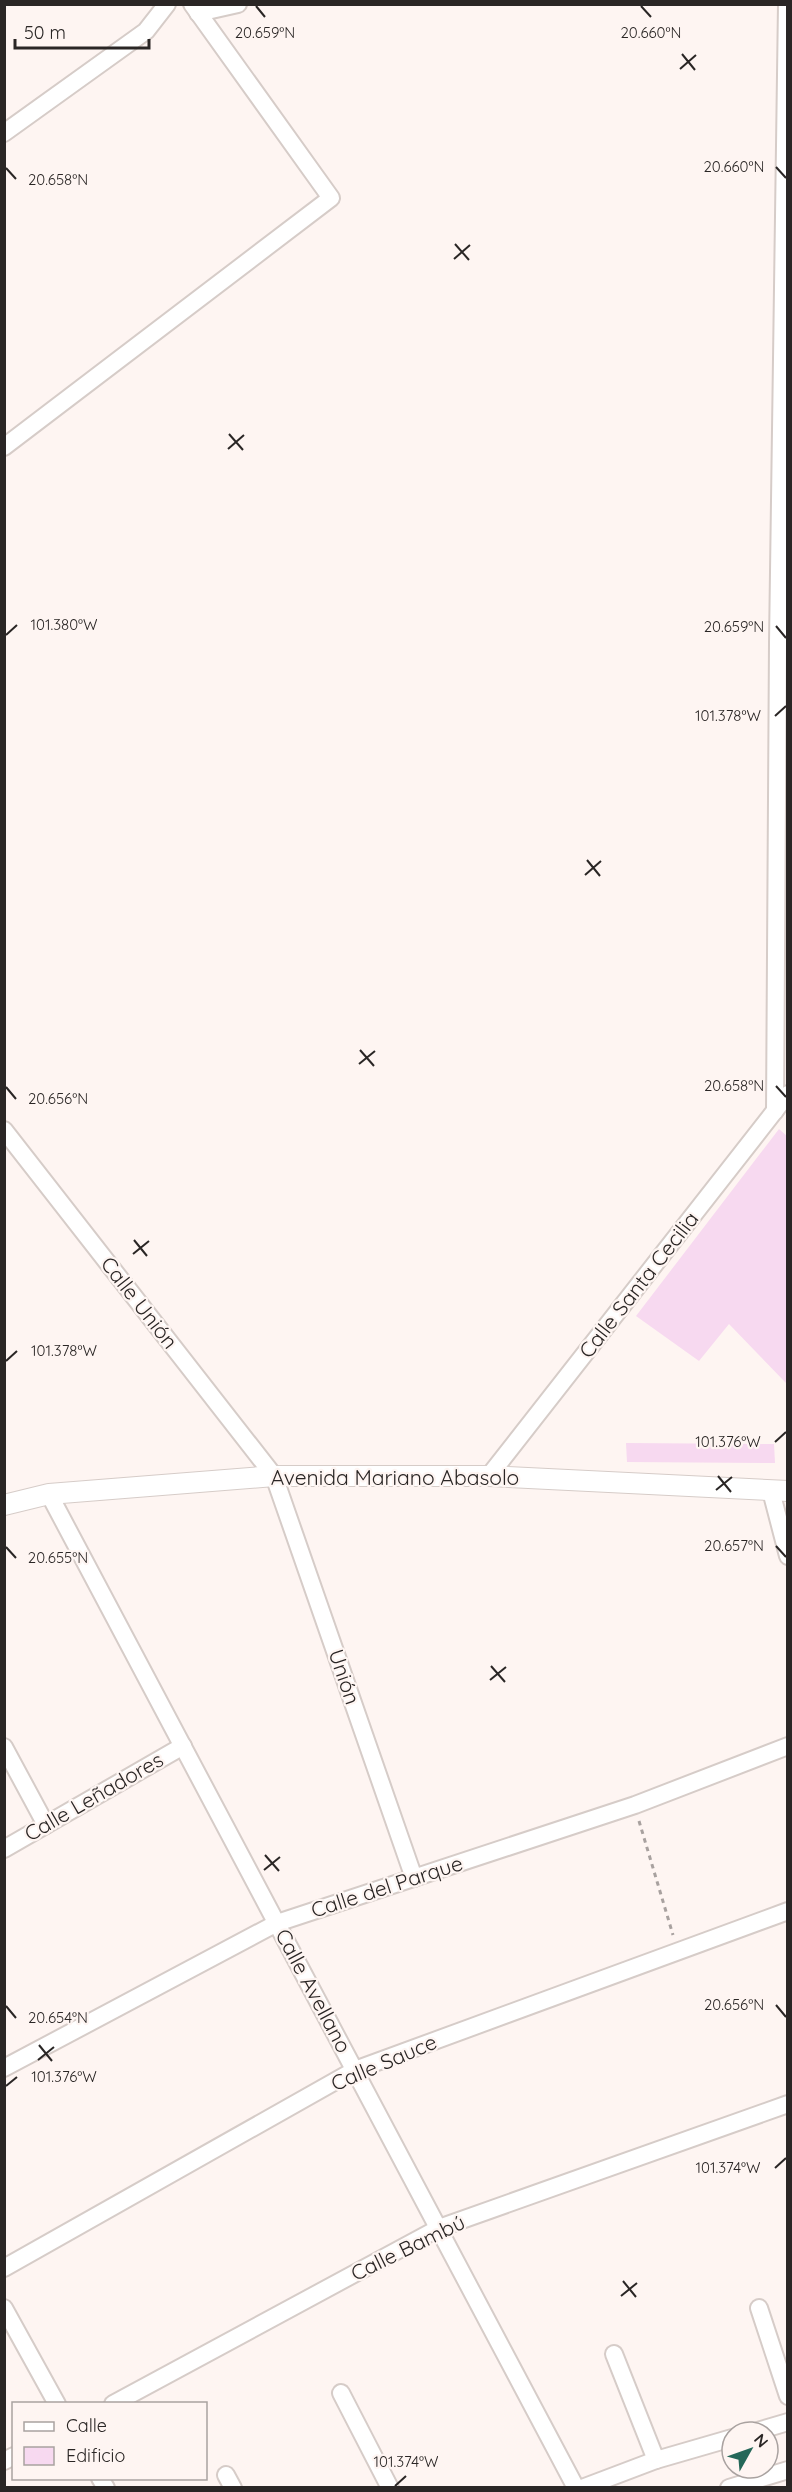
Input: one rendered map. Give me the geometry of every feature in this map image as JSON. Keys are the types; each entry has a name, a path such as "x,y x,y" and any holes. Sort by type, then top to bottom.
{"street":[{"path":"4,133 146,31 167,4"},
{"path":"4,447 331,198 195,9 238,4"},
{"path":"775,1111 782,820 787,4"},
{"name":"Calle Santa Cecilia","path":"489,1476 788,1094"},
{"name":"Calle Unión","path":"4,1130 274,1476"},
{"name":"Avenida Mariano Abasolo","path":"4,1505 49,1494 274,1476 489,1476 779,1491"},
{"name":"Unión","path":"274,1476 414,1878"},
{"path":"779,1491 788,1556"},
{"name":"Calle Avellano","path":"49,1494 576,2487"},
{"name":"Calle Leñadores","path":"4,1849 183,1746"},
{"name":"Calle del Parque","path":"4,2068 277,1923 635,1805 788,1746"},
{"path":"4,1747 46,1825"},
{"name":"Calle Sauce","path":"4,2268 355,2070 788,1911"},
{"name":"Calle Bambú","path":"115,2402 439,2228 788,2104"},
{"path":"4,2308 56,2402"},
{"path":"759,2308 788,2396"},
{"path":"614,2354 656,2460"},
{"path":"341,2393 390,2487"},
{"path":"582,2487 656,2460 720,2441"},
{"path":"729,2487 788,2470"}],"path":[{"path":"635,1805 678,1952"}],"building":[{"path":"779,1129 788,1137 786,1383 729,1324 699,1361 636,1316"},
{"path":"626,1443 774,1444 775,1463 627,1462"}]}
